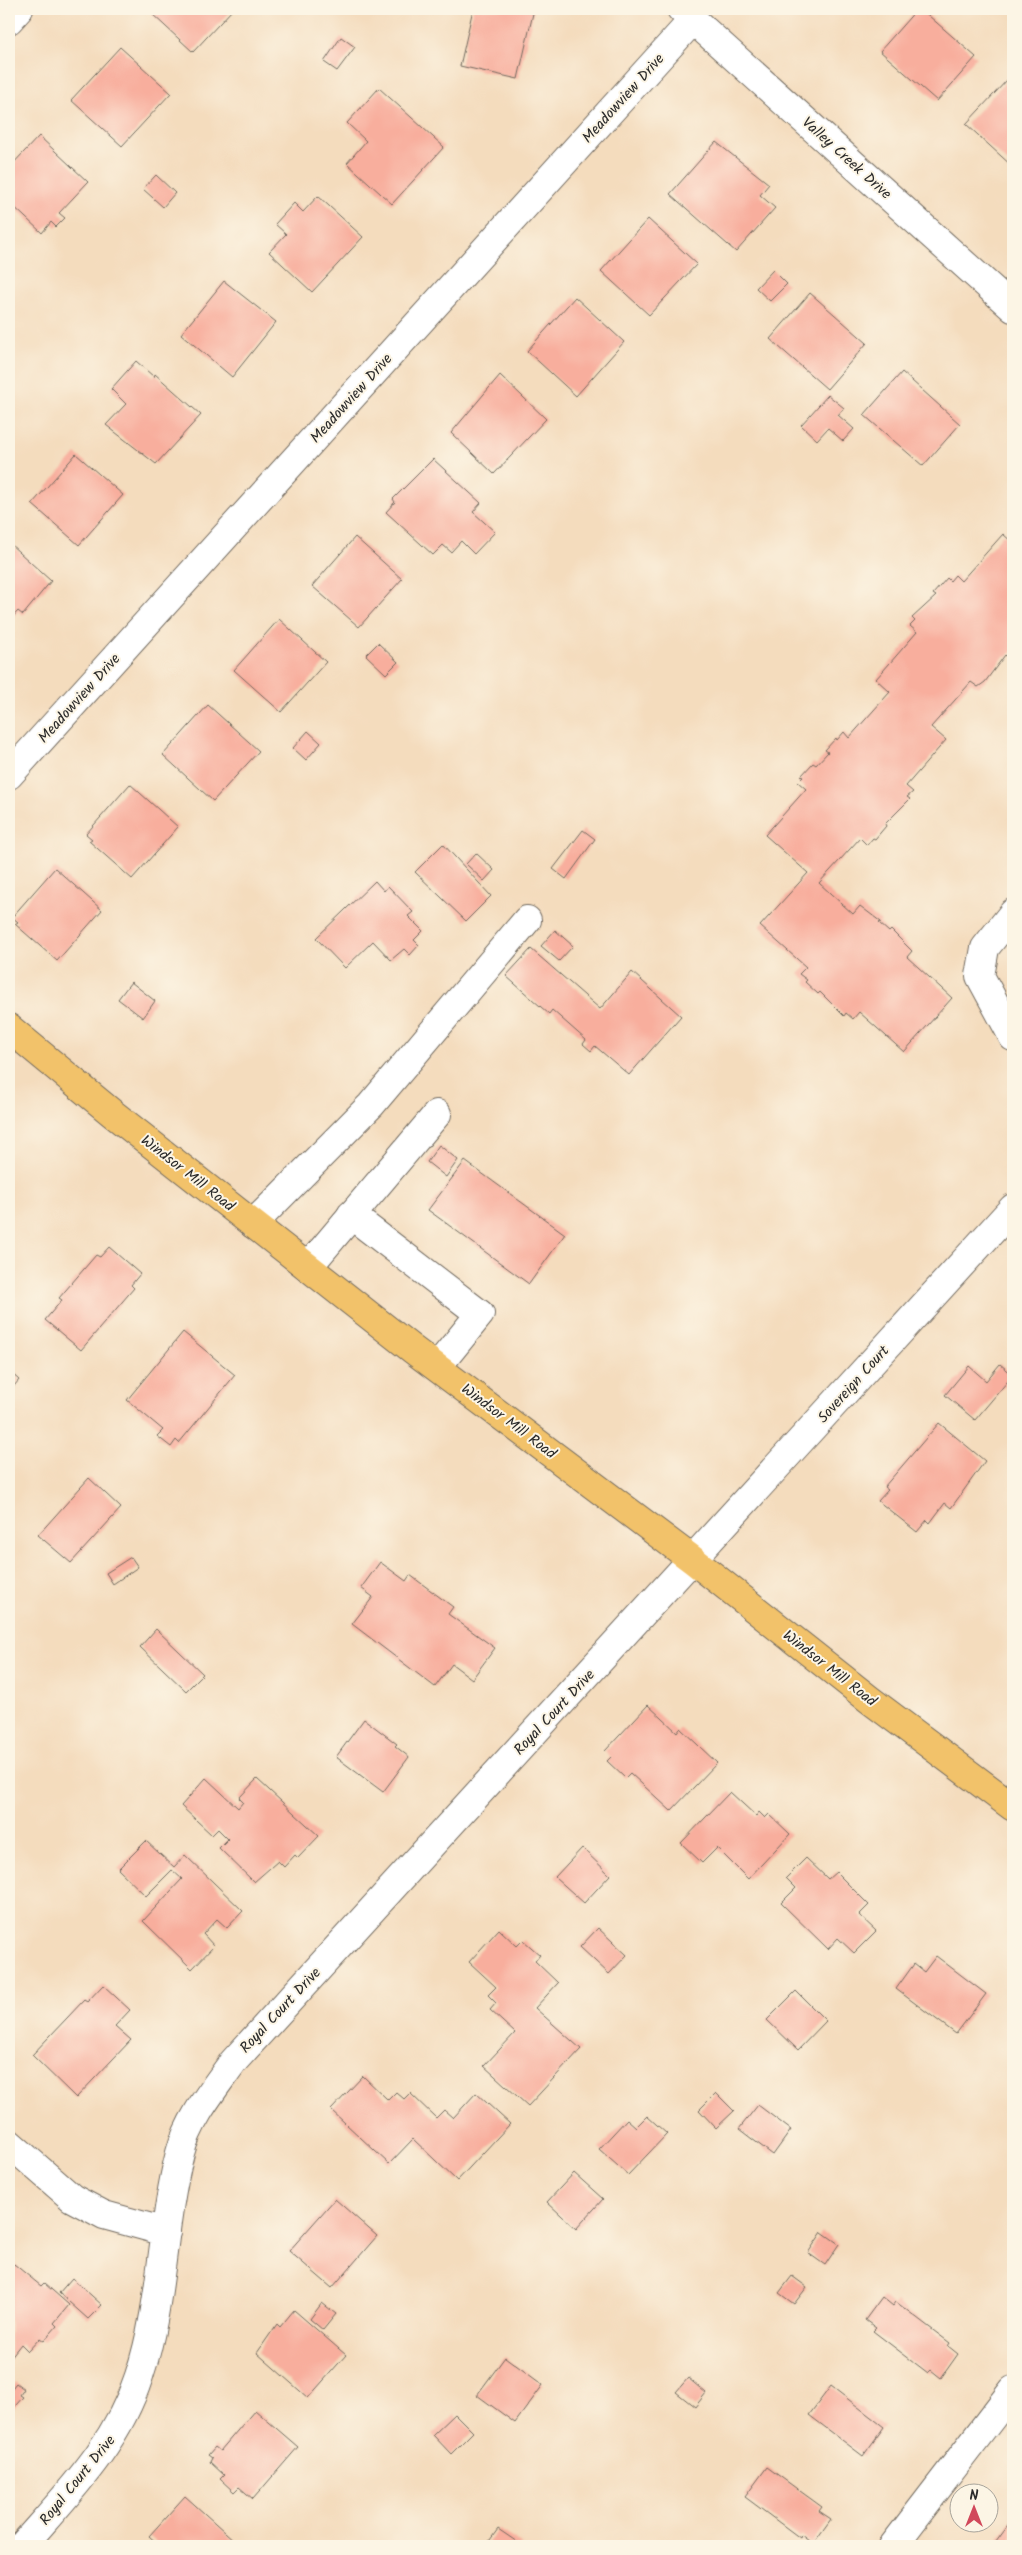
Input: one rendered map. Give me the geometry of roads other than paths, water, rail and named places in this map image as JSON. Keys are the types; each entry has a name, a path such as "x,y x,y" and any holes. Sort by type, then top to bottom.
{"main road":[{"name":"Windsor Mill Road","path":"9,1028 112,1113 308,1267 437,1367 694,1560 870,1700 1013,1808"}],"street":[{"path":"9,20 19,9"},
{"name":"Valley Creek Drive","path":"687,14 1013,308"},
{"name":"Meadowview Drive","path":"9,775 687,14"},
{"path":"1013,914 985,948 980,976 1013,1037"},
{"path":"253,1224 372,1105 528,920"},
{"path":"308,1267 437,1114"},
{"name":"Sovereign Court","path":"694,1560 1013,1208"},
{"path":"351,1215 480,1314 437,1367"},
{"name":"Royal Court Drive","path":"22,2546 92,2466 120,2424 140,2376 150,2334 181,2152 199,2110 233,2062 694,1560"},
{"path":"9,2143 72,2198 104,2215 166,2232"},
{"path":"893,2546 1013,2390"}]}
